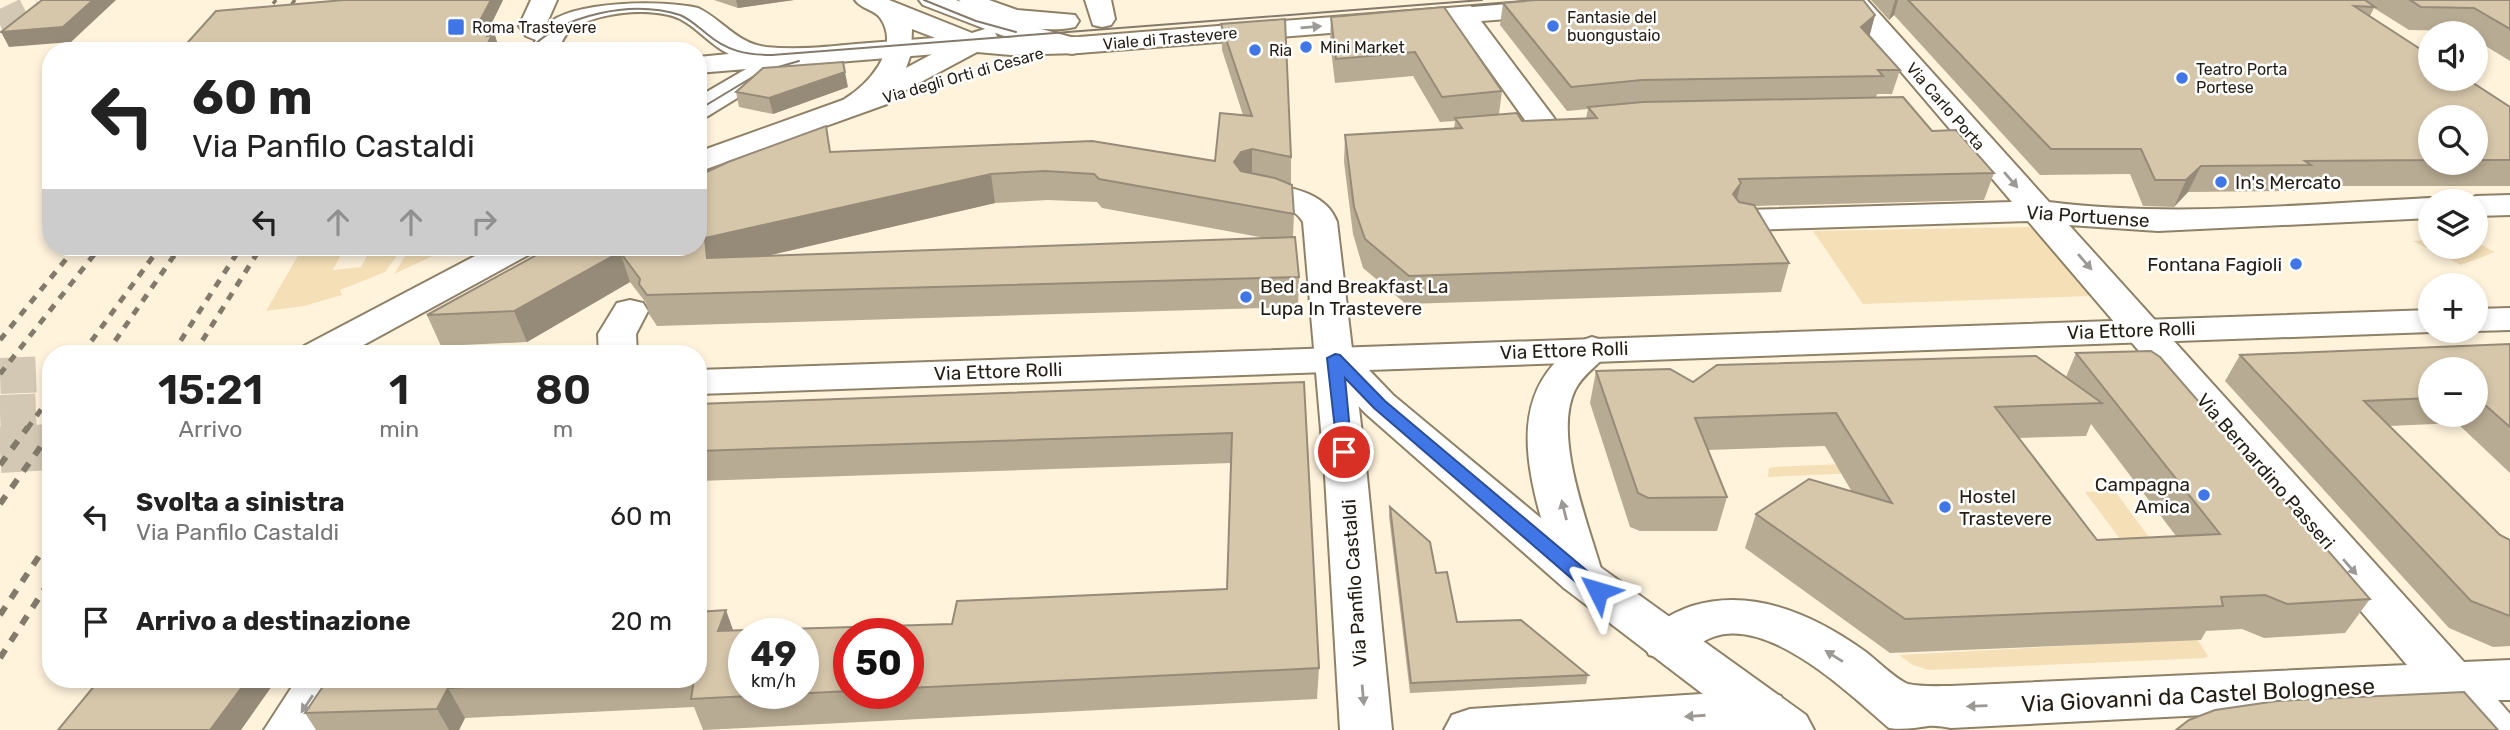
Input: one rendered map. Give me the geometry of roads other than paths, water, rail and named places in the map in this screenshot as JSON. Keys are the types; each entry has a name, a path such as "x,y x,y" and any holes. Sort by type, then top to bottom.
{"main road":[{"path":"544,0 533,26 545,42"},
{"path":"932,0 1020,32 1069,33"},
{"name":"Viale di Trastevere","path":"1069,33 1100,9 1366,0"},
{"name":"Viale di Trastevere","path":"1069,33 1463,15 1646,0"},
{"name":"Via Carlo Porta","path":"1853,0 2039,211"},
{"path":"878,5 973,15 1000,14 1069,33"},
{"name":"Via degli Orti di Cesare","path":"854,106 888,79 897,48 900,25 878,5"},
{"path":"549,42 566,22 598,10 646,6 676,6 695,42"},
{"path":"973,15 1011,47 1069,33"},
{"path":"714,77 756,64 795,57 897,48 973,15"},
{"name":"Via degli Orti di Cesare","path":"854,106 973,15"},
{"path":"1463,15 1556,122 1504,127"},
{"name":"Via degli Orti di Cesare","path":"707,160 854,106 968,71 1069,33"},
{"path":"714,77 769,66 795,57"},
{"name":"Via Panfilo Castaldi","path":"1253,190 1298,201 1317,213 1335,358 1366,730"},
{"path":"2488,206 2510,205"},
{"name":"Via Portuense","path":"1745,220 2039,211 2103,219 2158,221 2418,209"},
{"name":"Via Bernardino Passeri","path":"2039,211 2493,730"},
{"path":"334,345 356,341 502,256"},
{"path":"618,345 617,334 630,311"},
{"path":"2488,320 2510,319"},
{"name":"Via Ettore Rolli","path":"707,382 2418,321"},
{"path":"1580,576 1554,469 1548,427 1549,406 1557,388 1575,363 1591,349"},
{"path":"1335,358 1379,404 1580,576 1776,721"},
{"path":"1666,642 1710,619 1746,618 1760,621 1809,640 1844,662 1928,730"},
{"name":"Via Giovanni da Castel Bolognese","path":"1888,697 1908,705 1951,707 2510,680"},
{"path":"290,730 319,688"},
{"path":"1470,730 1776,721"}],"tunnel":[{"path":"0,25 39,6"},
{"path":"0,376 42,374"},
{"path":"0,413 42,411"},
{"path":"0,450 42,448"}],"tram line":[{"path":"924,0 976,21 1016,32"},
{"path":"538,42 578,19 599,13 641,9 680,15 714,40 730,48 745,53 772,55 1482,0"},
{"path":"1472,6 1545,0"},
{"path":"707,105 761,72 799,61"}],"railway":[{"path":"243,42 276,0"},
{"path":"261,42 295,0"},
{"path":"0,340 69,256"},
{"path":"0,374 93,256"},
{"path":"89,345 153,256"},
{"path":"112,345 174,256"},
{"path":"178,345 235,256"},
{"path":"200,345 255,256"},
{"path":"27,429 42,408"},
{"path":"0,465 28,427"},
{"path":"0,504 42,445"},
{"path":"0,615 42,552"},
{"path":"0,658 42,593"}],"place":[{"name":"Fantasie del buongustaio","path":"1553,26"},
{"name":"Roma Trastevere","path":"456,27"},
{"name":"Mini Market","path":"1306,47"},
{"name":"Ria","path":"1255,50"},
{"name":"Teatro Porta Portese","path":"2182,78"},
{"name":"In's Mercato","path":"2221,182"},
{"name":"Fontana Fagioli","path":"2296,264"},
{"name":"Bed and Breakfast La Lupa In Trastevere","path":"1246,297"},
{"name":"Campagna Amica","path":"2204,495"},
{"name":"Hostel Trastevere","path":"1945,507"}]}
